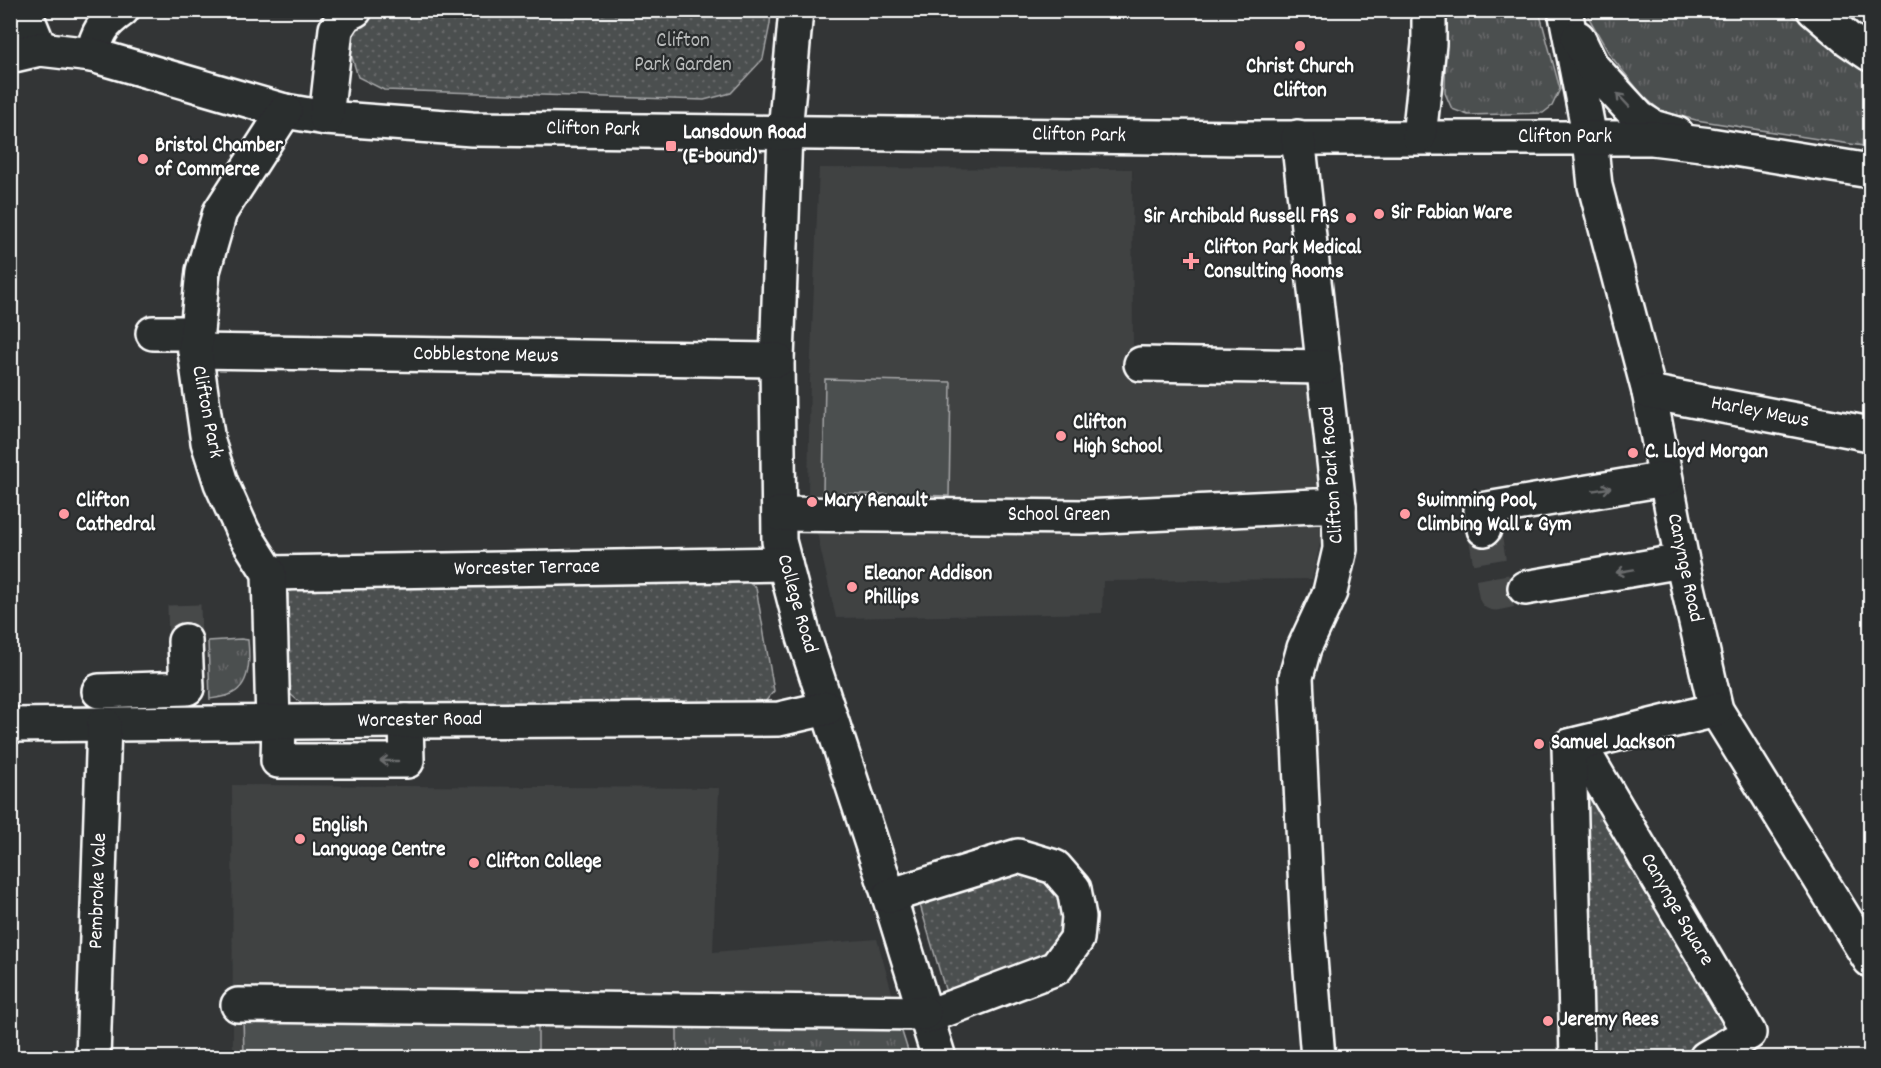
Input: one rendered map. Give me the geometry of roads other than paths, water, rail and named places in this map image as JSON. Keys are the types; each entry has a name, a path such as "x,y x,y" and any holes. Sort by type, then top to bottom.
{"street":[{"path":"24,10 25,53"},
{"path":"92,55 97,36 109,20 122,10"},
{"path":"326,118 336,29 345,15 355,10"},
{"name":"College Road","path":"796,10 785,132 777,360 779,541 804,637 889,896 939,1058"},
{"path":"1419,137 1429,44 1429,10"},
{"path":"1565,10 1592,67 1640,118 1653,126 1710,145"},
{"name":"Canynge Road","path":"1565,10 1590,138 1595,186 1649,392 1682,561 1716,710 1870,960"},
{"path":"1814,10 1870,54"},
{"name":"Clifton Park","path":"25,53 92,55 285,111 326,118 472,129 837,134 1652,138 1870,171"},
{"name":"Clifton Park","path":"269,573 243,532 221,483 208,441 196,342 203,271 220,212 285,111"},
{"name":"Clifton Park Road","path":"1298,137 1339,506 1340,549 1330,592 1304,648 1296,677 1308,933 1318,1058"},
{"name":"Cobblestone Mews","path":"153,333 196,342 777,360"},
{"path":"1141,364 1324,368"},
{"name":"Harley Mews","path":"1649,392 1870,434"},
{"path":"1484,529 1480,510 1665,479"},
{"name":"School Green","path":"779,514 1084,517 1339,506"},
{"path":"1525,588 1682,561"},
{"name":"Worcester Terrace","path":"269,573 785,564"},
{"path":"269,573 276,723"},
{"path":"99,691 187,688 185,641"},
{"name":"Worcester Road","path":"10,725 779,719 827,708"},
{"path":"1577,1058 1569,746 1716,710"},
{"name":"Pembroke Vale","path":"93,1058 104,724"},
{"name":"Canynge Square","path":"1579,744 1749,1033 1706,1058"},
{"path":"237,1005 925,1015 1056,968 1077,939 1079,917 1074,889 1055,867 1018,856 889,896"}],"tunnel":[{"path":"1484,529 1495,594 1525,588"},
{"path":"184,605 185,641"}],"place":[{"name":"Christ Church Clifton","path":"1300,46"},
{"name":"Lansdown Road (E-bound)","path":"671,146"},
{"name":"Bristol Chamber of Commerce","path":"143,159"},
{"name":"Sir Fabian Ware","path":"1379,214"},
{"name":"Sir Archibald Russell FRS","path":"1351,218"},
{"name":"Clifton Park Medical Consulting Rooms","path":"1191,261"},
{"name":"Clifton High School","path":"1061,436"},
{"name":"C. Lloyd Morgan","path":"1633,453"},
{"name":"Mary Renault","path":"812,502"},
{"name":"Clifton Cathedral","path":"64,514"},
{"name":"Swimming Pool, Climbing Wall & Gym","path":"1405,514"},
{"name":"Eleanor Addison Phillips","path":"852,587"},
{"name":"Samuel Jackson","path":"1539,744"},
{"name":"English Language Centre","path":"300,839"},
{"name":"Clifton College","path":"474,863"},
{"name":"Jeremy Rees","path":"1548,1021"}],"park label":[{"name":"Clifton Park Garden","path":"683,54"}]}
